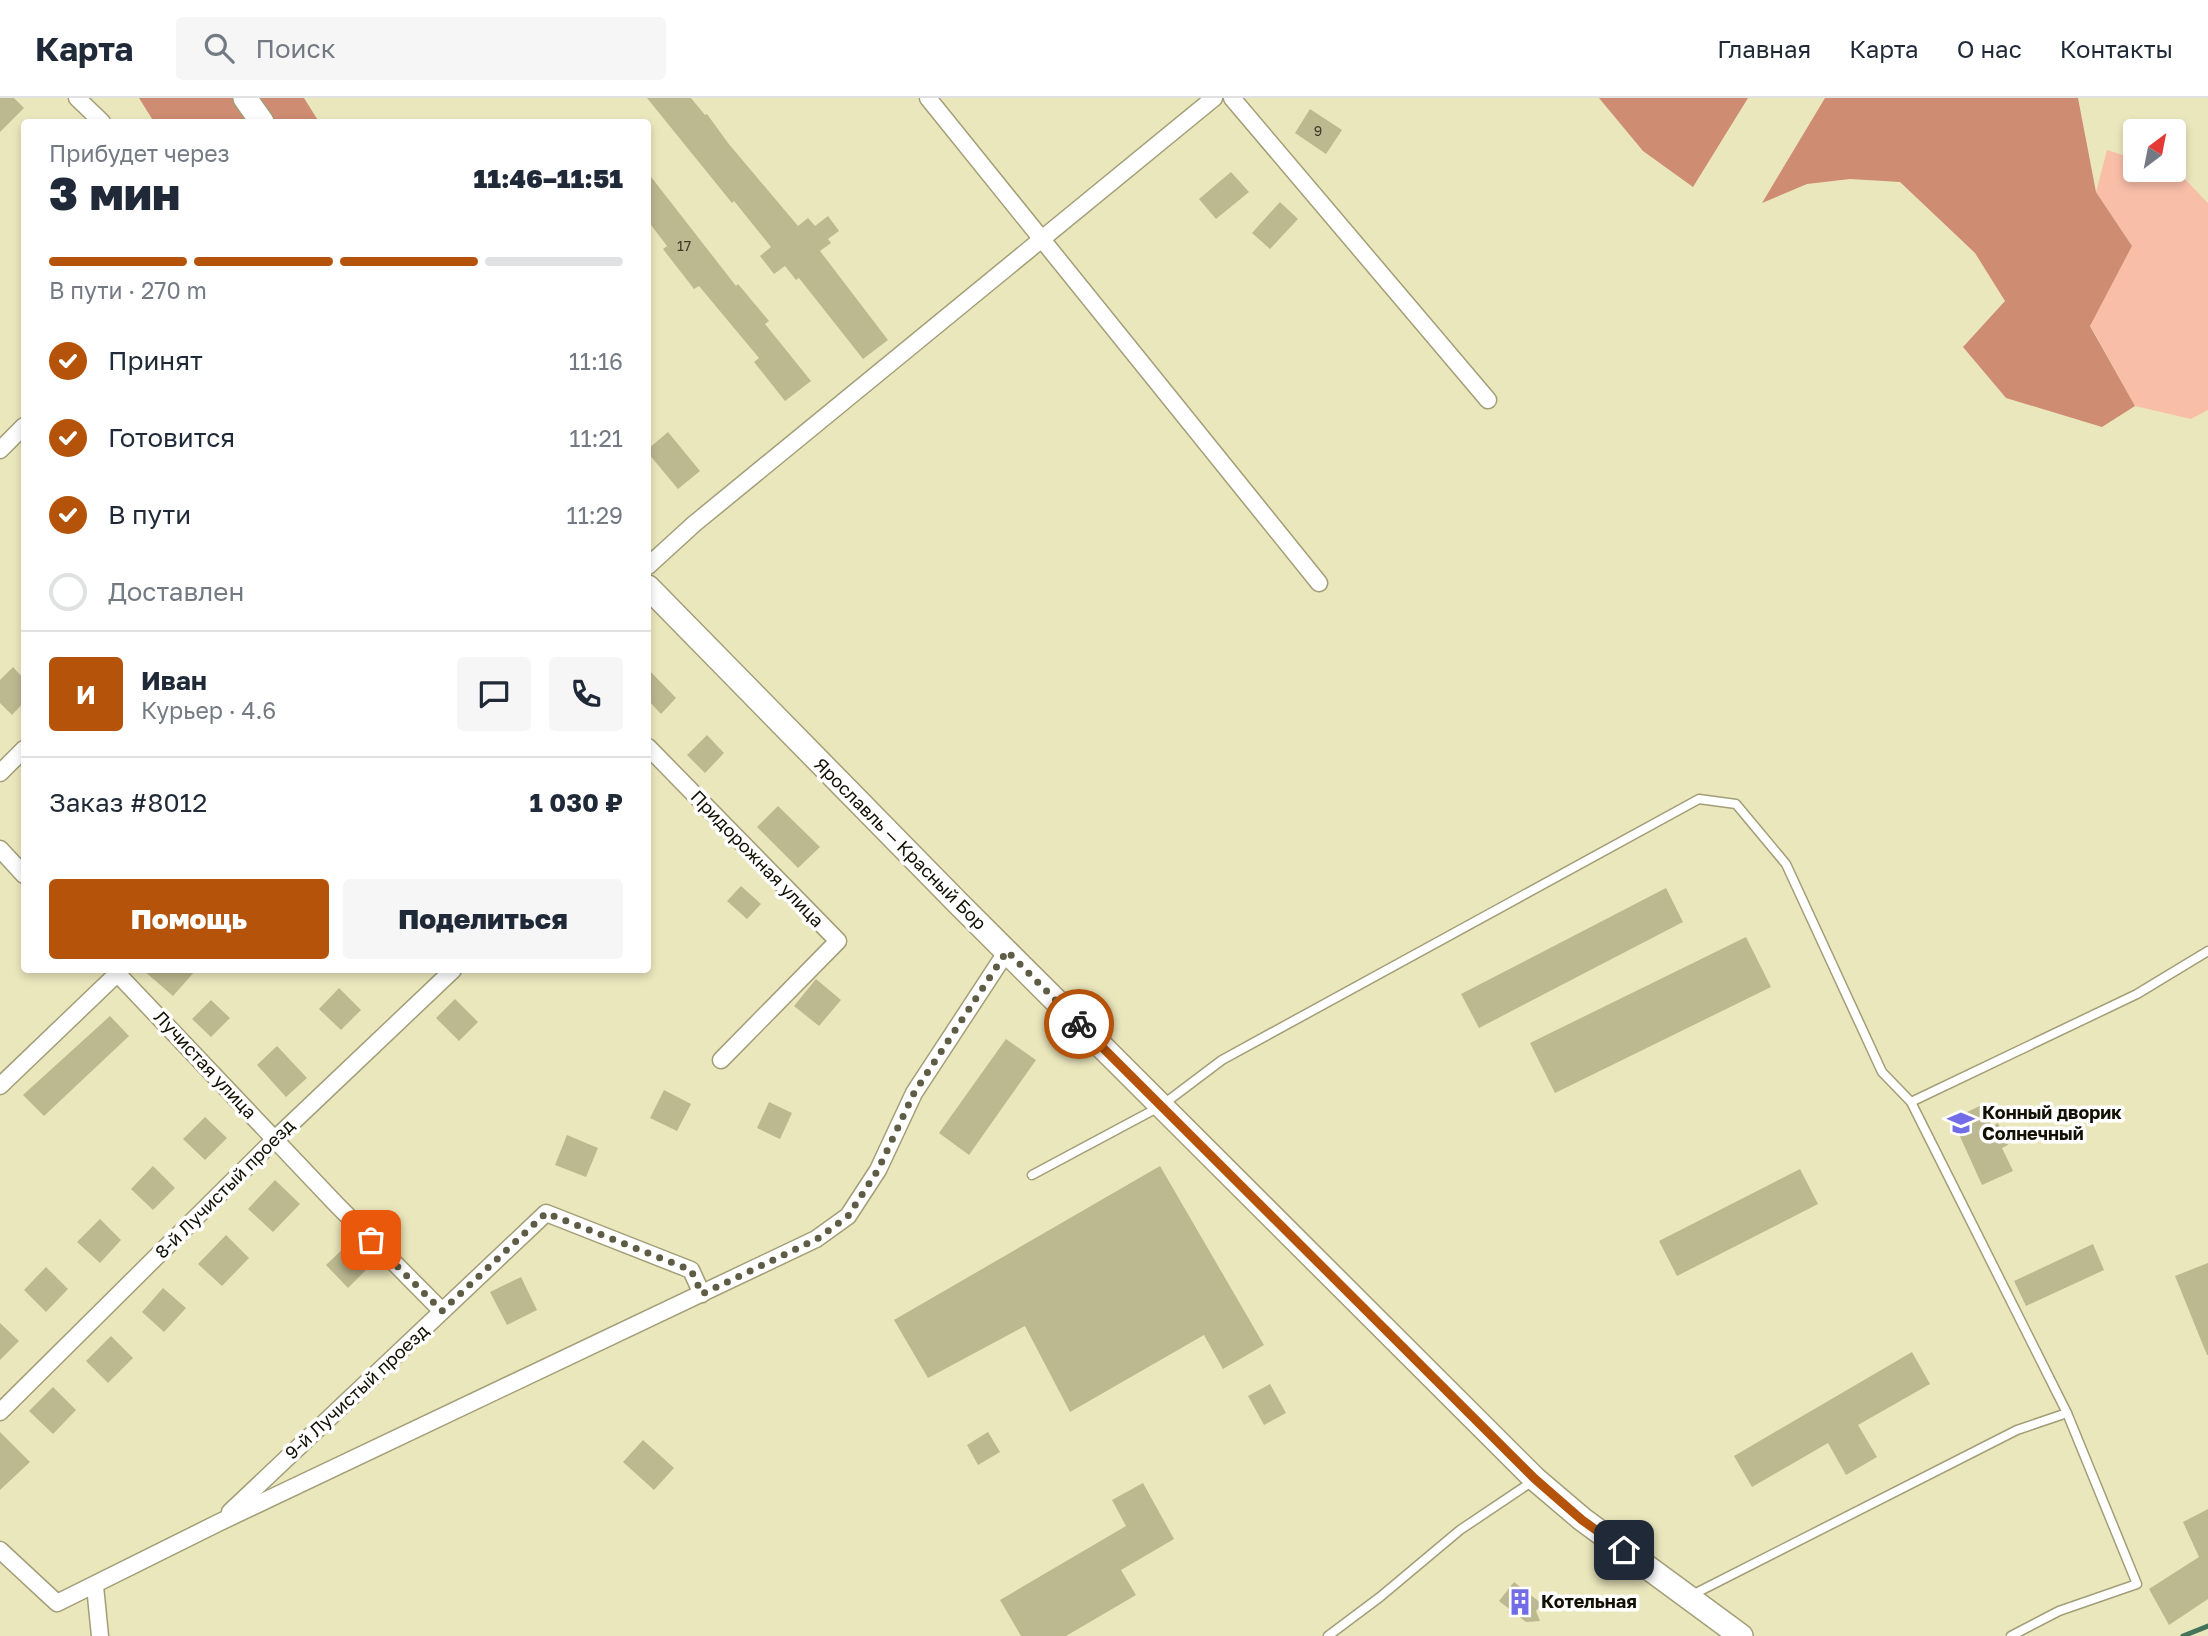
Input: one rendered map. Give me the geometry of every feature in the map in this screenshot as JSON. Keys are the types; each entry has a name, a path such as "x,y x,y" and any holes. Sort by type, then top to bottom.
{"street":[{"path":"77,98 99,119"},
{"path":"246,98 260,119"},
{"path":"928,98 1043,237 1319,583"},
{"path":"651,563 694,524 1214,98"},
{"path":"1232,98 1488,400"},
{"path":"0,450 21,429"},
{"name":"Ярославль — Красный Бор","path":"651,590 1160,1106 1535,1479 1582,1520 1741,1636"},
{"name":"Придорожная улица","path":"651,750 838,941 721,1060"},
{"path":"0,773 21,753"},
{"path":"0,849 21,872"},
{"path":"0,1550 57,1603 218,1523 817,1239 848,1216 878,1170 914,1093 1007,951"},
{"path":"0,1086 116,973"},
{"name":"Лучистая улица","path":"120,973 275,1139 442,1311"},
{"name":"8-й Лучистый проезд","path":"0,1412 275,1139 450,973"},
{"name":"9-й Лучистый проезд","path":"218,1523 546,1213 691,1270 702,1294"},
{"path":"95,1586 100,1636"}],"lane":[{"path":"1032,1175 1160,1106 1222,1060 1699,799 1736,804 1786,864 1882,1072 1911,1102 2067,1412 2137,1584 2059,1611 2011,1636"},
{"path":"1911,1102 2137,994 2208,951"},
{"path":"1688,1597 2017,1430 2067,1412"},
{"path":"1328,1636 1380,1597 1460,1530 1535,1479"}],"shaded area":[{"path":"139,98 236,98 251,119 152,119"},
{"path":"258,98 304,98 317,119 273,119"},
{"path":"1599,98 1748,98 1693,187 1643,151"},
{"path":"1825,98 2078,98 2096,192 2132,246 2090,326 2135,406 2102,427 2006,398 1963,347 2005,301 1975,253 1900,182 1850,179 1807,184 1762,203"},
{"path":"2107,150 2123,155 2123,182 2186,181 2208,203 2208,410 2191,419 2135,406 2090,325 2132,246 2096,192"}],"building":[{"path":"0,98 14,98 24,108 0,132"},
{"path":"647,98 691,98 798,226 808,218 815,226 828,216 839,231 828,239 831,243 820,251 888,340 863,359 799,278 796,280 785,266 774,274 760,256 771,247"},
{"path":"1310,109 1342,130 1326,154 1295,133"},
{"path":"1231,172 1249,192 1216,219 1199,199"},
{"path":"651,177 736,286 738,284 769,321 765,324 811,381 785,401 754,362 759,358 699,286 694,289 663,249 667,246 651,225"},
{"path":"1280,202 1298,219 1270,249 1252,233"},
{"path":"668,432 700,471 678,489 651,457 651,446"},
{"path":"13,667 21,676 21,705 12,715 0,703 0,680"},
{"path":"651,672 676,698 661,714 651,703"},
{"path":"707,735 724,753 705,773 687,755"},
{"path":"778,806 820,847 798,868 757,827"},
{"path":"741,886 761,904 747,919 727,901"},
{"path":"1666,888 1683,922 1479,1028 1461,994"},
{"path":"1746,937 1771,987 1555,1093 1530,1043"},
{"path":"146,973 193,973 173,996"},
{"path":"816,979 841,1000 819,1026 794,1006"},
{"path":"339,988 361,1010 341,1030 319,1009"},
{"path":"455,999 478,1022 459,1041 436,1018"},
{"path":"211,1000 230,1018 211,1037 192,1019"},
{"path":"110,1016 129,1036 44,1116 23,1095"},
{"path":"1006,1039 1036,1060 969,1155 939,1133"},
{"path":"277,1046 307,1078 286,1097 257,1065"},
{"path":"664,1090 691,1104 677,1131 650,1118"},
{"path":"769,1102 792,1113 780,1139 757,1128"},
{"path":"1982,1105 1992,1126 1998,1123 2008,1145 2002,1148 2013,1171 1982,1185 1952,1119"},
{"path":"205,1117 227,1138 205,1160 183,1139"},
{"path":"567,1135 598,1148 586,1177 555,1165"},
{"path":"153,1166 175,1188 153,1210 131,1189"},
{"path":"1160,1166 1264,1345 1223,1369 1204,1335 1070,1412 1025,1326 928,1378 894,1320"},
{"path":"1800,1169 1818,1204 1677,1276 1659,1241"},
{"path":"275,1180 300,1204 273,1232 248,1209"},
{"path":"100,1219 121,1240 100,1263 77,1242"},
{"path":"226,1235 249,1258 222,1286 198,1264"},
{"path":"349,1243 371,1265 348,1288 326,1265"},
{"path":"2093,1244 2104,1270 2026,1306 2014,1281"},
{"path":"2208,1263 2208,1355 2207,1355 2175,1276"},
{"path":"46,1267 68,1289 46,1312 24,1290"},
{"path":"521,1277 537,1310 507,1325 490,1292"},
{"path":"163,1288 186,1308 164,1332 142,1312"},
{"path":"0,1323 19,1341 0,1360"},
{"path":"111,1336 133,1358 108,1383 86,1361"},
{"path":"1912,1352 1930,1384 1858,1425 1877,1457 1846,1475 1828,1443 1752,1487 1734,1456"},
{"path":"1270,1384 1286,1413 1264,1425 1248,1396"},
{"path":"53,1387 76,1410 53,1434 29,1411"},
{"path":"0,1432 30,1462 0,1490"},
{"path":"988,1432 1000,1452 978,1465 967,1445"},
{"path":"643,1440 674,1468 654,1490 623,1462"},
{"path":"1143,1483 1174,1539 1121,1570 1136,1595 1066,1636 1021,1636 1000,1600 1126,1526 1112,1500"},
{"path":"2208,1509 2208,1599 2169,1625 2149,1589 2199,1557 2183,1522"},
{"name":"Котельная","path":"1514,1582 1542,1604 1536,1611 1540,1621 1526,1622 1499,1601"}],"waterway":[{"path":"2183,1636 2208,1626"}],"way so far":[{"path":"371,1240 442,1311 546,1213 691,1270 702,1294 817,1239 848,1216 878,1170 914,1093 1007,951 1079,1024"}],"place":[{"name":"Конный дворик Солнечный","path":"1961,1123"},
{"name":"Котельная","path":"1520,1602"}],"route":[{"path":"1079,1024 1535,1479 1582,1520 1624,1550"}]}
